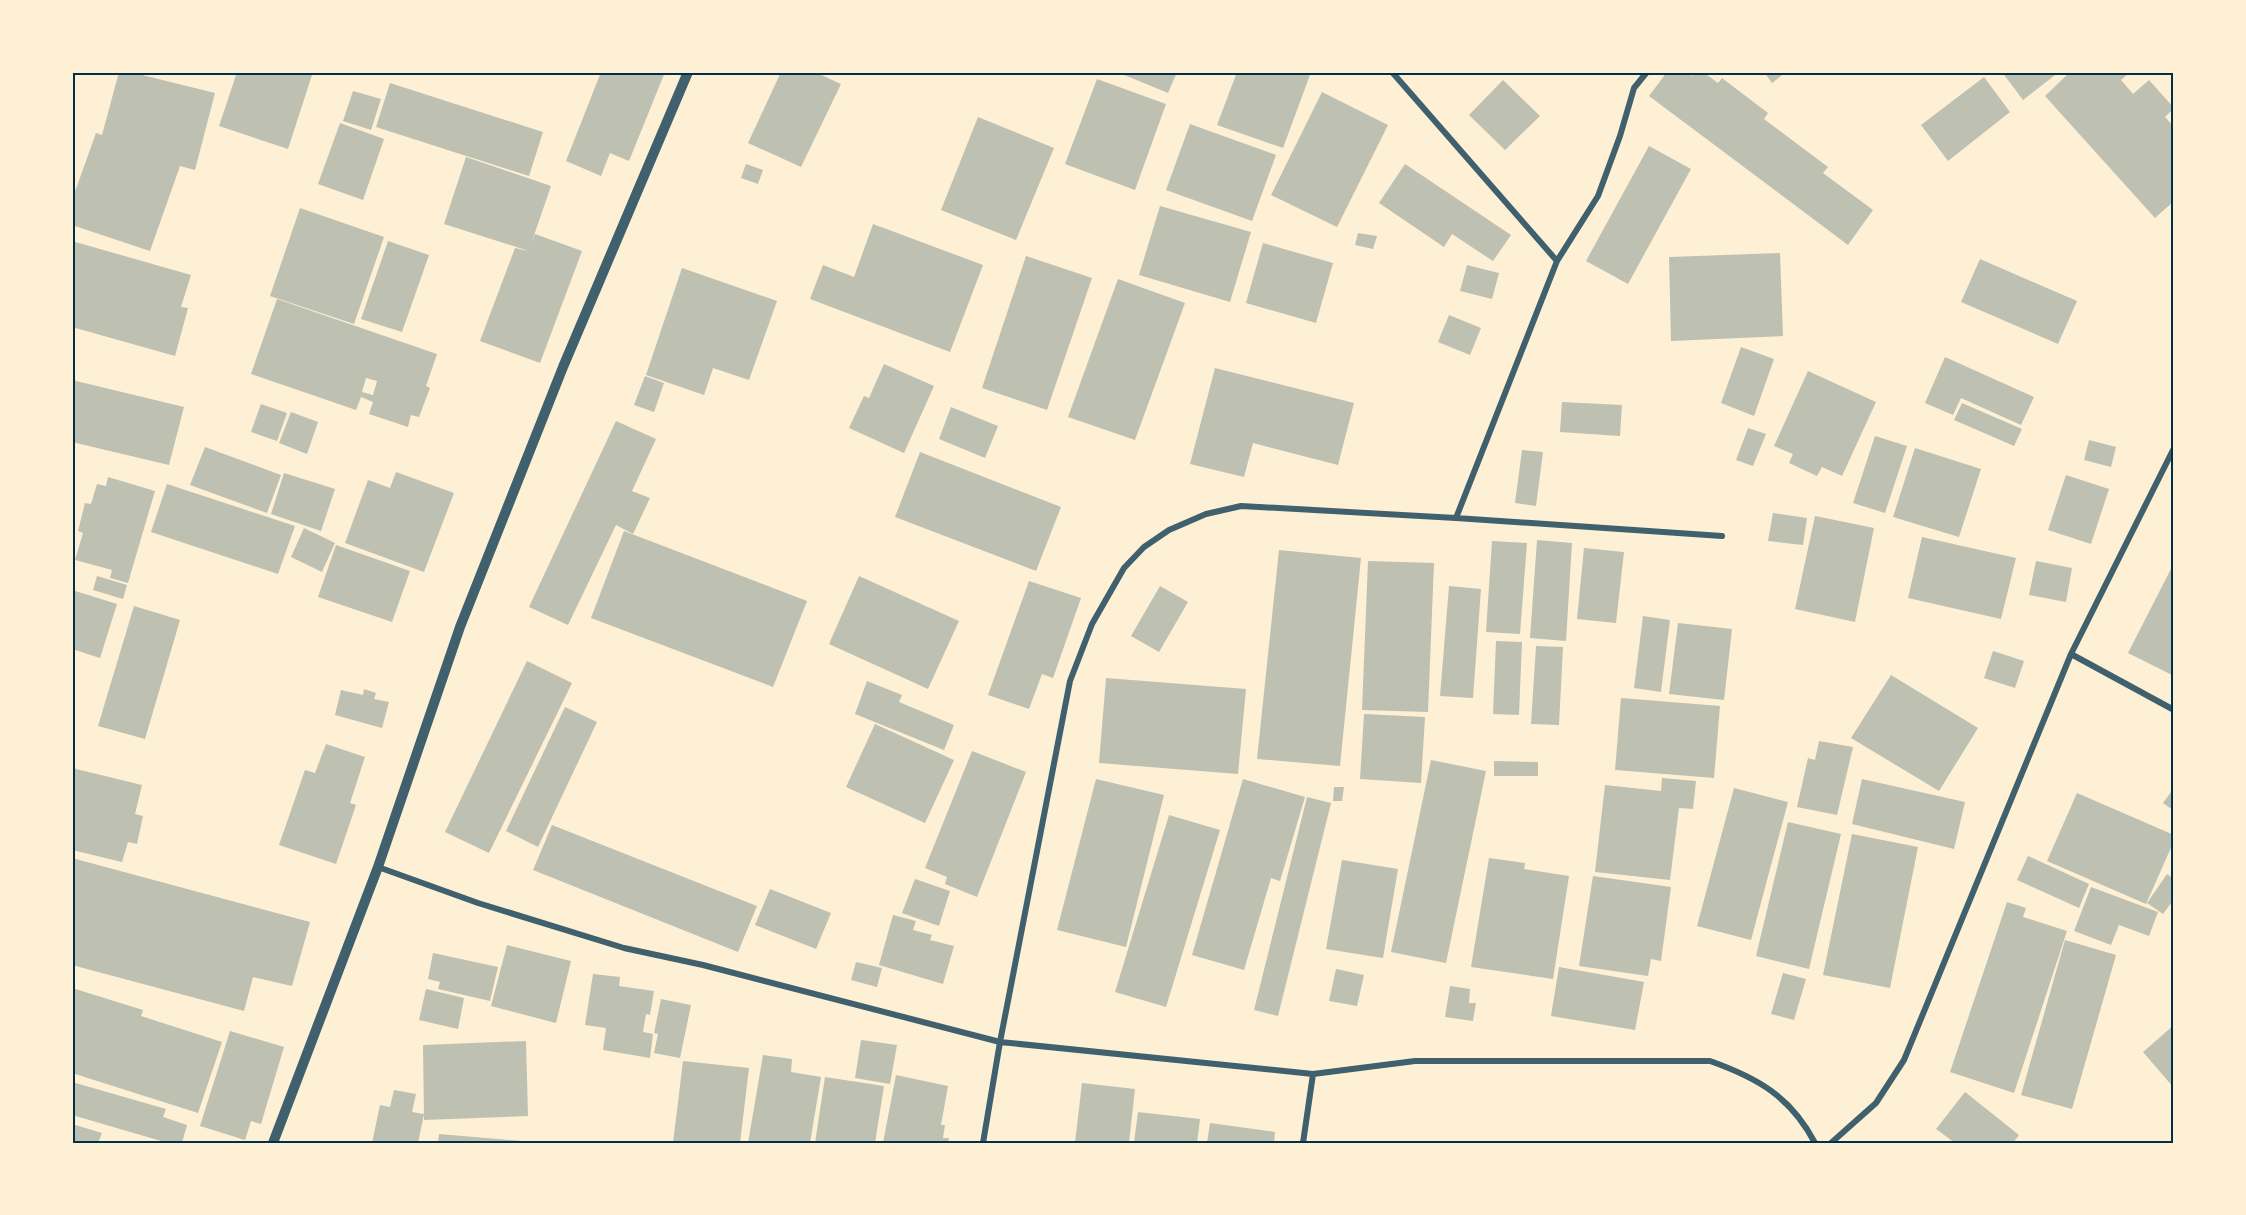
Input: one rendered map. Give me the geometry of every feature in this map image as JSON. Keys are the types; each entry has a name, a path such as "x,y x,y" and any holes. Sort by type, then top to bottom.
{"street":[{"path":"273,1143 378,867 460,627 563,367 688,72"},
{"path":"1392,72 1557,261"},
{"path":"1456,518 1557,261 1598,196 1620,136 1634,88 1647,72"},
{"path":"1831,1143 1876,1103 1904,1060 2071,654 2174,448"},
{"path":"983,1143 1000,1042 1070,681 1092,624 1124,568 1144,547 1169,531 1206,514 1241,506 1722,536"},
{"path":"2071,654 2174,710"},
{"path":"378,867 478,903 624,948 703,965 1000,1042 1313,1074 1415,1061 1710,1061 1730,1068 1772,1090 1803,1120 1815,1143"},
{"path":"1303,1143 1313,1074"}],"building":[{"path":"119,72 130,72 215,93 195,170 180,166 150,251 72,225 72,200 96,133 102,135"},
{"path":"237,72 313,72 288,149 219,126"},
{"path":"601,72 665,72 629,161 610,153 601,176 566,161"},
{"path":"781,72 815,72 841,84 801,167 748,143"},
{"path":"1117,72 1177,72 1168,93"},
{"path":"1237,72 1311,72 1283,148 1217,125"},
{"path":"1667,72 1687,72 1692,76 1695,72 1703,72 1718,83 1722,78 1768,113 1764,119 1828,167 1823,173 1873,210 1848,245 1649,96"},
{"path":"1764,72 1786,72 1772,83"},
{"path":"2002,72 2059,72 2023,100"},
{"path":"2070,72 2130,72 2121,80 2133,94 2149,80 2174,108 2165,117 2174,127 2174,201 2155,218 2045,96"},
{"path":"1984,77 2010,112 1948,161 1921,125"},
{"path":"1097,79 1166,104 1135,190 1065,164"},
{"path":"1503,80 1540,116 1505,150 1469,115"},
{"path":"390,83 543,132 529,176 376,127"},
{"path":"353,91 381,99 371,130 343,121"},
{"path":"1322,92 1388,125 1337,227 1271,195"},
{"path":"978,117 1054,148 1016,240 941,210"},
{"path":"340,123 384,139 363,200 318,184"},
{"path":"1190,124 1276,155 1252,221 1166,190"},
{"path":"1649,146 1691,169 1628,284 1586,261"},
{"path":"466,157 551,186 531,244 535,234 582,251 540,363 480,341 515,248 529,251 444,224"},
{"path":"746,164 763,170 758,184 741,178"},
{"path":"1405,164 1511,235 1493,261 1452,234 1444,247 1379,203"},
{"path":"1160,206 1251,232 1230,302 1139,275"},
{"path":"300,208 384,237 354,324 270,296"},
{"path":"873,224 983,265 950,352 810,299 823,265 854,277"},
{"path":"1358,233 1377,236 1373,249 1355,245"},
{"path":"72,241 191,275 181,307 188,308 175,356 72,327"},
{"path":"388,241 429,255 402,332 361,319"},
{"path":"1263,243 1333,263 1316,323 1246,303"},
{"path":"1780,253 1783,336 1671,341 1669,257"},
{"path":"1026,256 1092,278 1047,410 982,388"},
{"path":"1980,259 2077,301 2058,344 1961,302"},
{"path":"1467,265 1499,273 1492,299 1460,291"},
{"path":"682,268 777,301 749,380 713,368 704,395 646,375"},
{"path":"1118,279 1185,303 1135,440 1068,417"},
{"path":"277,299 437,354 426,386 430,388 419,417 411,415 408,427 369,414 373,402 361,397 356,410 251,374","holes":["366,378 377,381 373,395 362,392"]},
{"path":"1449,315 1481,328 1470,355 1438,342"},
{"path":"1741,347 1774,359 1754,416 1721,403"},
{"path":"1945,357 2034,397 2021,425 1961,398 1953,415 1925,403"},
{"path":"884,364 934,386 904,453 849,428 864,396 869,398"},
{"path":"1215,368 1354,403 1338,465 1253,443 1244,477 1190,464"},
{"path":"1808,371 1876,402 1842,476 1822,467 1817,476 1789,463 1793,454 1774,446"},
{"path":"645,376 664,383 654,412 634,405"},
{"path":"72,380 184,407 169,465 72,442"},
{"path":"1562,402 1622,405 1620,436 1560,432"},
{"path":"1962,403 2022,429 2014,446 1954,420"},
{"path":"261,404 287,413 277,441 251,432"},
{"path":"951,407 998,426 985,458 939,439"},
{"path":"291,412 318,422 307,454 279,443"},
{"path":"616,421 656,439 632,491 650,498 633,534 616,525 568,625 529,607"},
{"path":"1748,428 1766,434 1753,466 1736,460"},
{"path":"1875,436 1907,446 1885,513 1853,503"},
{"path":"2089,440 2116,447 2111,467 2084,460"},
{"path":"205,447 281,475 267,513 190,485"},
{"path":"1915,448 1981,469 1959,537 1893,517"},
{"path":"1522,450 1543,452 1536,506 1515,503"},
{"path":"920,452 1061,507 1036,571 895,517"},
{"path":"396,472 454,493 424,572 345,543 368,480 390,488"},
{"path":"284,473 335,489 321,531 271,514"},
{"path":"2066,475 2109,489 2091,544 2048,530"},
{"path":"108,477 155,491 128,583 110,578 112,570 75,560 83,533 78,531 85,503 91,504 97,484 106,486"},
{"path":"167,484 295,526 278,574 151,532"},
{"path":"1773,513 1807,518 1803,545 1768,541"},
{"path":"1815,516 1874,528 1855,622 1795,609"},
{"path":"304,528 335,543 322,572 291,557"},
{"path":"624,531 807,601 773,687 591,618"},
{"path":"1922,537 2016,558 2001,619 1908,598"},
{"path":"1537,540 1572,543 1566,641 1530,638"},
{"path":"1492,541 1527,543 1520,634 1486,632"},
{"path":"336,545 410,571 392,622 318,597"},
{"path":"1584,548 1624,552 1616,623 1577,619"},
{"path":"1279,550 1361,558 1340,766 1257,759"},
{"path":"1368,561 1434,563 1428,712 1362,710"},
{"path":"2036,561 2072,568 2066,602 2029,595"},
{"path":"2174,563 2174,676 2128,653"},
{"path":"97,576 127,585 123,599 93,590"},
{"path":"859,576 959,621 928,689 829,644"},
{"path":"1029,581 1081,598 1053,678 1042,674 1029,709 988,695"},
{"path":"1160,586 1188,602 1159,652 1131,636"},
{"path":"1449,586 1481,589 1473,698 1440,696"},
{"path":"72,590 117,604 100,658 72,649"},
{"path":"134,606 180,620 145,739 98,726"},
{"path":"1643,616 1670,620 1661,692 1634,688"},
{"path":"1678,623 1732,629 1724,700 1669,694"},
{"path":"1496,641 1522,642 1519,715 1493,714"},
{"path":"1536,646 1563,647 1559,725 1531,724"},
{"path":"1993,651 2024,661 2015,688 1984,678"},
{"path":"527,661 572,683 489,853 445,832"},
{"path":"1891,675 1978,728 1939,791 1851,738"},
{"path":"1106,678 1246,689 1238,774 1099,763"},
{"path":"867,681 902,695 899,702 954,725 944,750 855,714"},
{"path":"364,689 376,693 374,699 389,702 382,728 335,715 341,690 363,695"},
{"path":"1621,698 1720,706 1714,778 1615,770"},
{"path":"565,707 597,722 538,847 506,831"},
{"path":"1364,714 1425,717 1421,783 1360,779"},
{"path":"875,724 954,760 925,823 846,787"},
{"path":"1819,741 1853,747 1837,815 1797,807 1808,758 1815,760"},
{"path":"326,744 365,757 350,803 356,805 336,864 279,845 305,770 315,773"},
{"path":"972,751 1026,772 977,897 945,884 947,877 925,868"},
{"path":"1431,760 1486,771 1446,963 1391,952"},
{"path":"1494,761 1538,762 1538,776 1494,776"},
{"path":"72,768 142,785 135,814 143,816 137,844 128,842 122,862 72,850"},
{"path":"1662,778 1696,781 1693,809 1679,808 1670,880 1595,872 1605,785 1661,791"},
{"path":"1096,779 1164,795 1126,947 1057,930"},
{"path":"1243,779 1305,797 1280,881 1271,878 1244,970 1192,955"},
{"path":"1862,779 1965,802 1954,849 1852,824"},
{"path":"1334,787 1344,787 1342,801 1333,801"},
{"path":"1734,788 1788,802 1751,940 1697,926"},
{"path":"2174,788 2174,811 2163,803"},
{"path":"2077,793 2174,835 2174,841 2146,904 2047,861"},
{"path":"1307,797 1331,803 1278,1016 1254,1010"},
{"path":"1169,815 1220,830 1166,1007 1115,992"},
{"path":"1788,822 1841,834 1809,969 1756,956"},
{"path":"552,825 757,906 738,952 533,870"},
{"path":"1852,834 1918,847 1890,988 1823,975"},
{"path":"2028,856 2089,884 2079,908 2017,880"},
{"path":"72,858 310,922 292,986 253,977 244,1011 72,965"},
{"path":"1489,858 1525,863 1524,869 1569,876 1553,979 1471,967"},
{"path":"1342,860 1398,869 1383,958 1326,949"},
{"path":"2167,874 2174,879 2174,899 2163,914 2147,903"},
{"path":"1593,876 1671,887 1661,961 1651,959 1648,976 1579,966"},
{"path":"915,879 950,891 939,926 902,913"},
{"path":"2091,887 2158,912 2149,936 2119,925 2111,945 2074,931"},
{"path":"770,889 831,913 816,949 755,925"},
{"path":"2007,902 2026,908 2023,917 2067,931 2014,1093 1950,1072"},
{"path":"893,915 916,921 913,930 932,935 930,940 954,946 943,984 879,965"},
{"path":"2065,940 2116,955 2072,1109 2021,1095"},
{"path":"507,945 571,961 556,1023 491,1006"},
{"path":"433,953 498,967 490,1001 438,989 440,982 428,979"},
{"path":"856,962 882,968 877,987 851,980"},
{"path":"1559,967 1644,982 1635,1030 1551,1016"},
{"path":"1336,969 1364,975 1357,1006 1329,1001"},
{"path":"1783,973 1806,979 1794,1020 1771,1014"},
{"path":"593,974 620,977 619,986 654,991 650,1015 646,1014 643,1032 653,1034 650,1058 603,1050 606,1028 585,1025"},
{"path":"1450,986 1470,989 1469,1003 1476,1003 1473,1021 1445,1017"},
{"path":"72,988 143,1010 141,1016 222,1042 198,1113 72,1073"},
{"path":"426,989 464,998 458,1029 419,1020"},
{"path":"661,999 691,1005 680,1058 654,1053 658,1034 654,1033"},
{"path":"2174,1025 2174,1088 2143,1052"},
{"path":"230,1031 284,1047 261,1124 251,1121 245,1140 200,1126"},
{"path":"861,1040 897,1045 890,1084 855,1078"},
{"path":"526,1041 528,1116 424,1120 423,1045"},
{"path":"763,1055 792,1059 791,1072 821,1077 810,1143 748,1143"},
{"path":"683,1061 749,1068 740,1143 673,1143"},
{"path":"896,1075 948,1086 941,1125 945,1125 943,1138 949,1138 948,1143 883,1143"},
{"path":"825,1077 884,1086 875,1143 815,1143"},
{"path":"72,1082 166,1109 163,1117 187,1125 182,1143 168,1143 72,1115"},
{"path":"1082,1083 1135,1089 1129,1143 1075,1143"},
{"path":"394,1090 416,1094 412,1112 424,1114 418,1143 372,1143 380,1105 390,1107"},
{"path":"1965,1092 2019,1135 2013,1143 1955,1143 1936,1129"},
{"path":"1138,1112 1200,1119 1197,1143 1134,1143"},
{"path":"1210,1123 1275,1132 1274,1143 1207,1143"},
{"path":"72,1124 102,1133 98,1143 72,1143"},
{"path":"439,1134 523,1141 523,1143 438,1143"}]}
